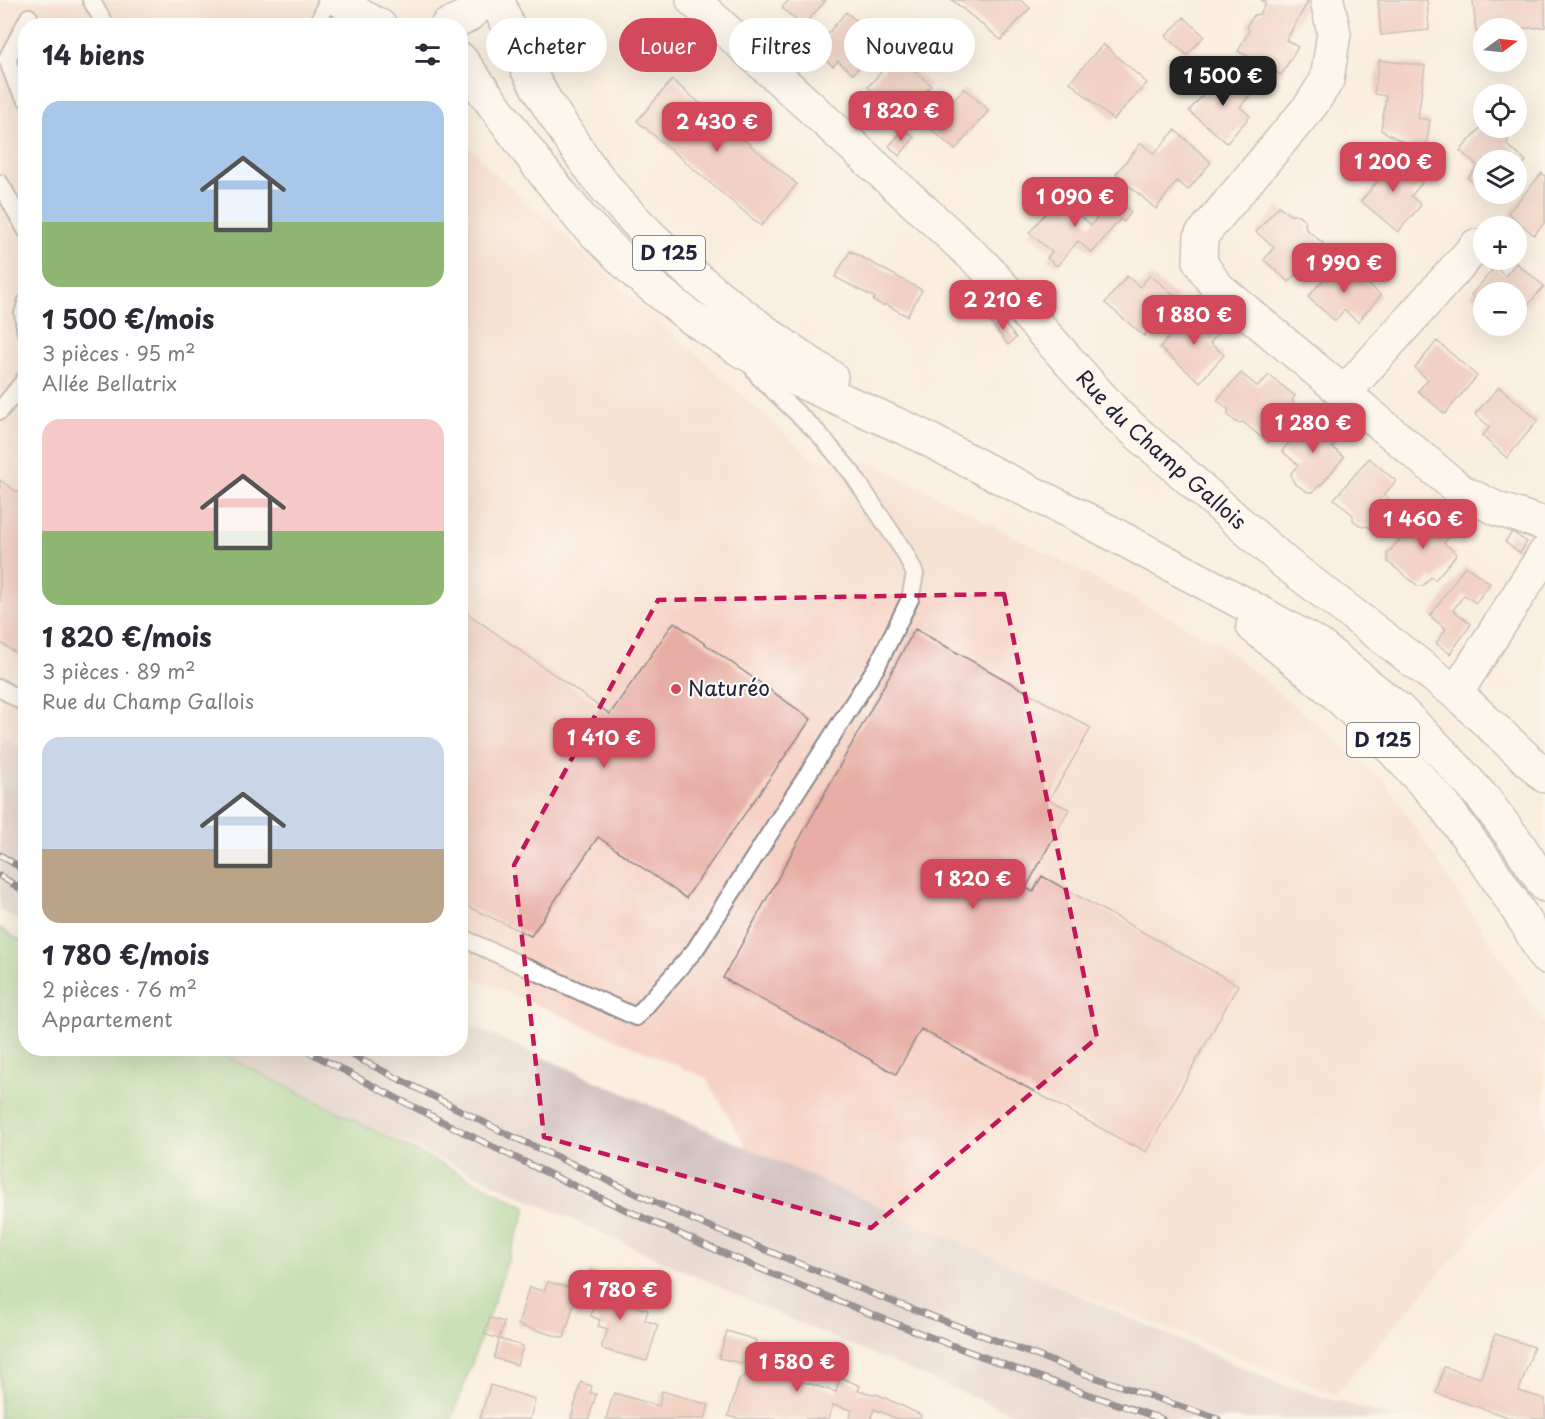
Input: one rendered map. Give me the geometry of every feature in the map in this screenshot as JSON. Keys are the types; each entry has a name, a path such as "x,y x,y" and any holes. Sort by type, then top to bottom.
{"main road":[{"path":"342,0 361,18"},
{"path":"463,18 486,0"},
{"name":"D 125","path":"498,0 524,65 550,110 608,190 654,239 694,276 756,324 814,366 918,434"},
{"name":"Rue du Champ Gallois","path":"693,0 983,265 1117,415 1284,562 1456,693 1545,776"},
{"path":"1327,0 1334,33 1327,80 1311,105 1201,236 1200,262 1216,286 1461,491 1497,509 1545,524"},
{"name":"D 125","path":"468,71 582,220 638,275 689,316 742,351 802,382 918,434 1084,519 1320,646 1398,709 1446,757 1484,799 1545,885"},
{"path":"1344,392 1473,249"},
{"path":"1456,693 1545,553"},
{"name":"D 125","path":"1174,567 1335,693 1394,751 1440,800 1489,866 1527,924 1545,957"}],"lane":[{"path":"91,0 101,18"},
{"path":"321,18 327,0"},
{"path":"18,38 7,59 18,87"},
{"path":"0,183 18,216"},
{"path":"468,941 636,1017 695,950 877,666 910,599 915,574 905,552 851,472 819,434 760,378 742,351"},
{"path":"0,411 18,388"},
{"path":"0,688 18,699"}],"highlighted area":[{"path":"1004,594 1097,1038 871,1228 544,1137 514,865 658,600"}],"shaded area":[{"path":"0,0 322,0 340,18 18,18 18,747 0,735"},
{"path":"468,146 495,173 814,460 874,463 1219,643 1384,780 1545,1025 1545,1152 1335,1395 757,1166 706,1078 468,975"},
{"path":"0,735 18,747 18,921 0,909"},
{"path":"468,1024 1279,1384 1399,1419 1025,1419 787,1318 235,1065 221,1056 468,1056"}],"green space":[{"path":"0,928 18,940 18,1056 226,1056 527,1207 452,1419 0,1419"}],"building":[{"path":"789,0 826,0 810,18 794,18 782,8"},
{"path":"952,0 1020,0 1030,8 1001,40"},
{"path":"1261,0 1306,0 1308,2 1286,40 1298,47 1281,75 1238,51 1249,31 1247,25 1254,15 1260,14 1266,3"},
{"path":"1378,0 1427,0 1429,30 1381,35"},
{"path":"1473,0 1545,0 1545,27 1527,28 1527,18 1475,18"},
{"path":"846,12 853,18 844,18 844,66 838,61 832,65 832,29"},
{"path":"1184,17 1204,36 1187,55 1166,36"},
{"path":"1103,44 1147,83 1113,120 1070,82"},
{"path":"1379,60 1425,66 1418,118 1430,120 1425,154 1381,130 1386,96 1374,94"},
{"path":"1224,71 1250,95 1240,107 1250,116 1227,143 1189,111"},
{"path":"881,72 916,72 931,85 898,123 878,105 882,99 868,87"},
{"path":"672,80 797,184 761,226 637,121"},
{"path":"964,88 989,110 955,150 930,128"},
{"path":"904,129 914,138 899,156 889,146"},
{"path":"1175,130 1211,162 1188,190 1177,181 1156,209 1116,174 1141,143 1154,154"},
{"path":"1473,136 1508,138 1507,145 1513,150 1473,150 1473,162 1460,151"},
{"path":"1381,154 1386,154 1396,160 1422,183 1411,196 1421,205 1398,232 1361,201 1381,177 1373,170 1372,164"},
{"path":"1473,172 1473,182 1468,178"},
{"path":"1542,173 1545,176 1545,222 1534,235 1527,229 1527,216 1512,216 1508,213 1516,204 1527,204 1527,191"},
{"path":"1114,197 1131,212 1124,222 1120,219 1092,253 1078,241 1057,266 1047,258 1052,252 1029,233 1058,198 1091,225"},
{"path":"1279,206 1290,215 1299,215 1305,221 1306,229 1323,243 1289,282 1264,260 1274,247 1256,232"},
{"path":"850,251 922,290 907,316 885,304 884,306 873,301 875,298 835,277"},
{"path":"1340,260 1381,295 1358,322 1344,310 1335,321 1308,297"},
{"path":"1492,270 1498,270 1505,276 1510,270 1525,270 1544,286 1527,306 1527,282 1482,282"},
{"path":"1150,275 1177,297 1144,336 1105,303 1127,276 1140,287"},
{"path":"1192,310 1219,332 1210,343 1224,355 1200,382 1160,348"},
{"path":"998,316 1016,338 1008,345 991,323"},
{"path":"1437,341 1477,376 1445,414 1418,391 1428,380 1415,368"},
{"path":"1241,373 1258,387 1269,375 1295,396 1292,401 1298,407 1268,443 1243,422 1237,423 1228,415 1228,409 1217,400"},
{"path":"1499,387 1538,420 1507,458 1482,436 1490,427 1475,414"},
{"path":"1314,413 1341,436 1332,447 1344,457 1321,485 1313,492 1308,492 1295,484 1291,473 1298,465 1282,451"},
{"path":"1369,458 1396,481 1384,495 1401,509 1378,535 1367,526 1362,527 1353,520 1353,515 1334,499"},
{"path":"0,480 18,492 18,654 0,642"},
{"path":"1427,508 1454,531 1444,543 1457,554 1435,580 1431,577 1424,585 1418,586 1388,562 1387,554"},
{"path":"1512,532 1527,542 1520,553 1505,542"},
{"path":"1465,566 1490,583 1476,603 1464,595 1453,610 1471,624 1450,654 1436,643 1446,629 1430,616"},
{"path":"468,614 610,714 674,622 811,719 686,898 598,837 531,936 468,907"},
{"path":"915,629 1091,728 1049,800 1069,809 1026,888 1033,892 1042,876 1238,985 1146,1152 921,1029 896,1074 723,978"},
{"path":"590,1270 613,1277 607,1298 648,1310 645,1320 658,1325 647,1361 602,1349 608,1329 598,1326 600,1320 591,1316 596,1298 583,1293"},
{"path":"548,1282 578,1290 564,1338 518,1325 529,1287 544,1291"},
{"path":"490,1318 504,1322 499,1339 484,1334"},
{"path":"727,1331 756,1340 749,1365 719,1358"},
{"path":"1495,1334 1534,1347 1519,1391 1545,1399 1545,1419 1514,1419 1436,1393 1444,1367 1481,1378"},
{"path":"499,1339 523,1346 517,1365 494,1358"},
{"path":"749,1365 836,1392 840,1377 860,1386 858,1391 879,1395 921,1415 920,1419 898,1419 874,1409 871,1419 849,1419 852,1410 833,1405 828,1419 740,1419 728,1416 740,1378 744,1378"},
{"path":"581,1382 592,1386 590,1393 596,1394 589,1419 571,1419"},
{"path":"490,1385 535,1399 530,1419 480,1419"},
{"path":"662,1391 709,1405 705,1419 606,1419 614,1393 659,1406"}],"railway":[{"path":"0,855 18,866"},
{"path":"0,876 18,887"},
{"path":"317,1056 510,1155 723,1253 941,1341 1162,1419"},
{"path":"354,1056 505,1133 698,1222 883,1298 1091,1376 1218,1419"}],"place":[{"name":"Naturéo","path":"676,689"}]}
